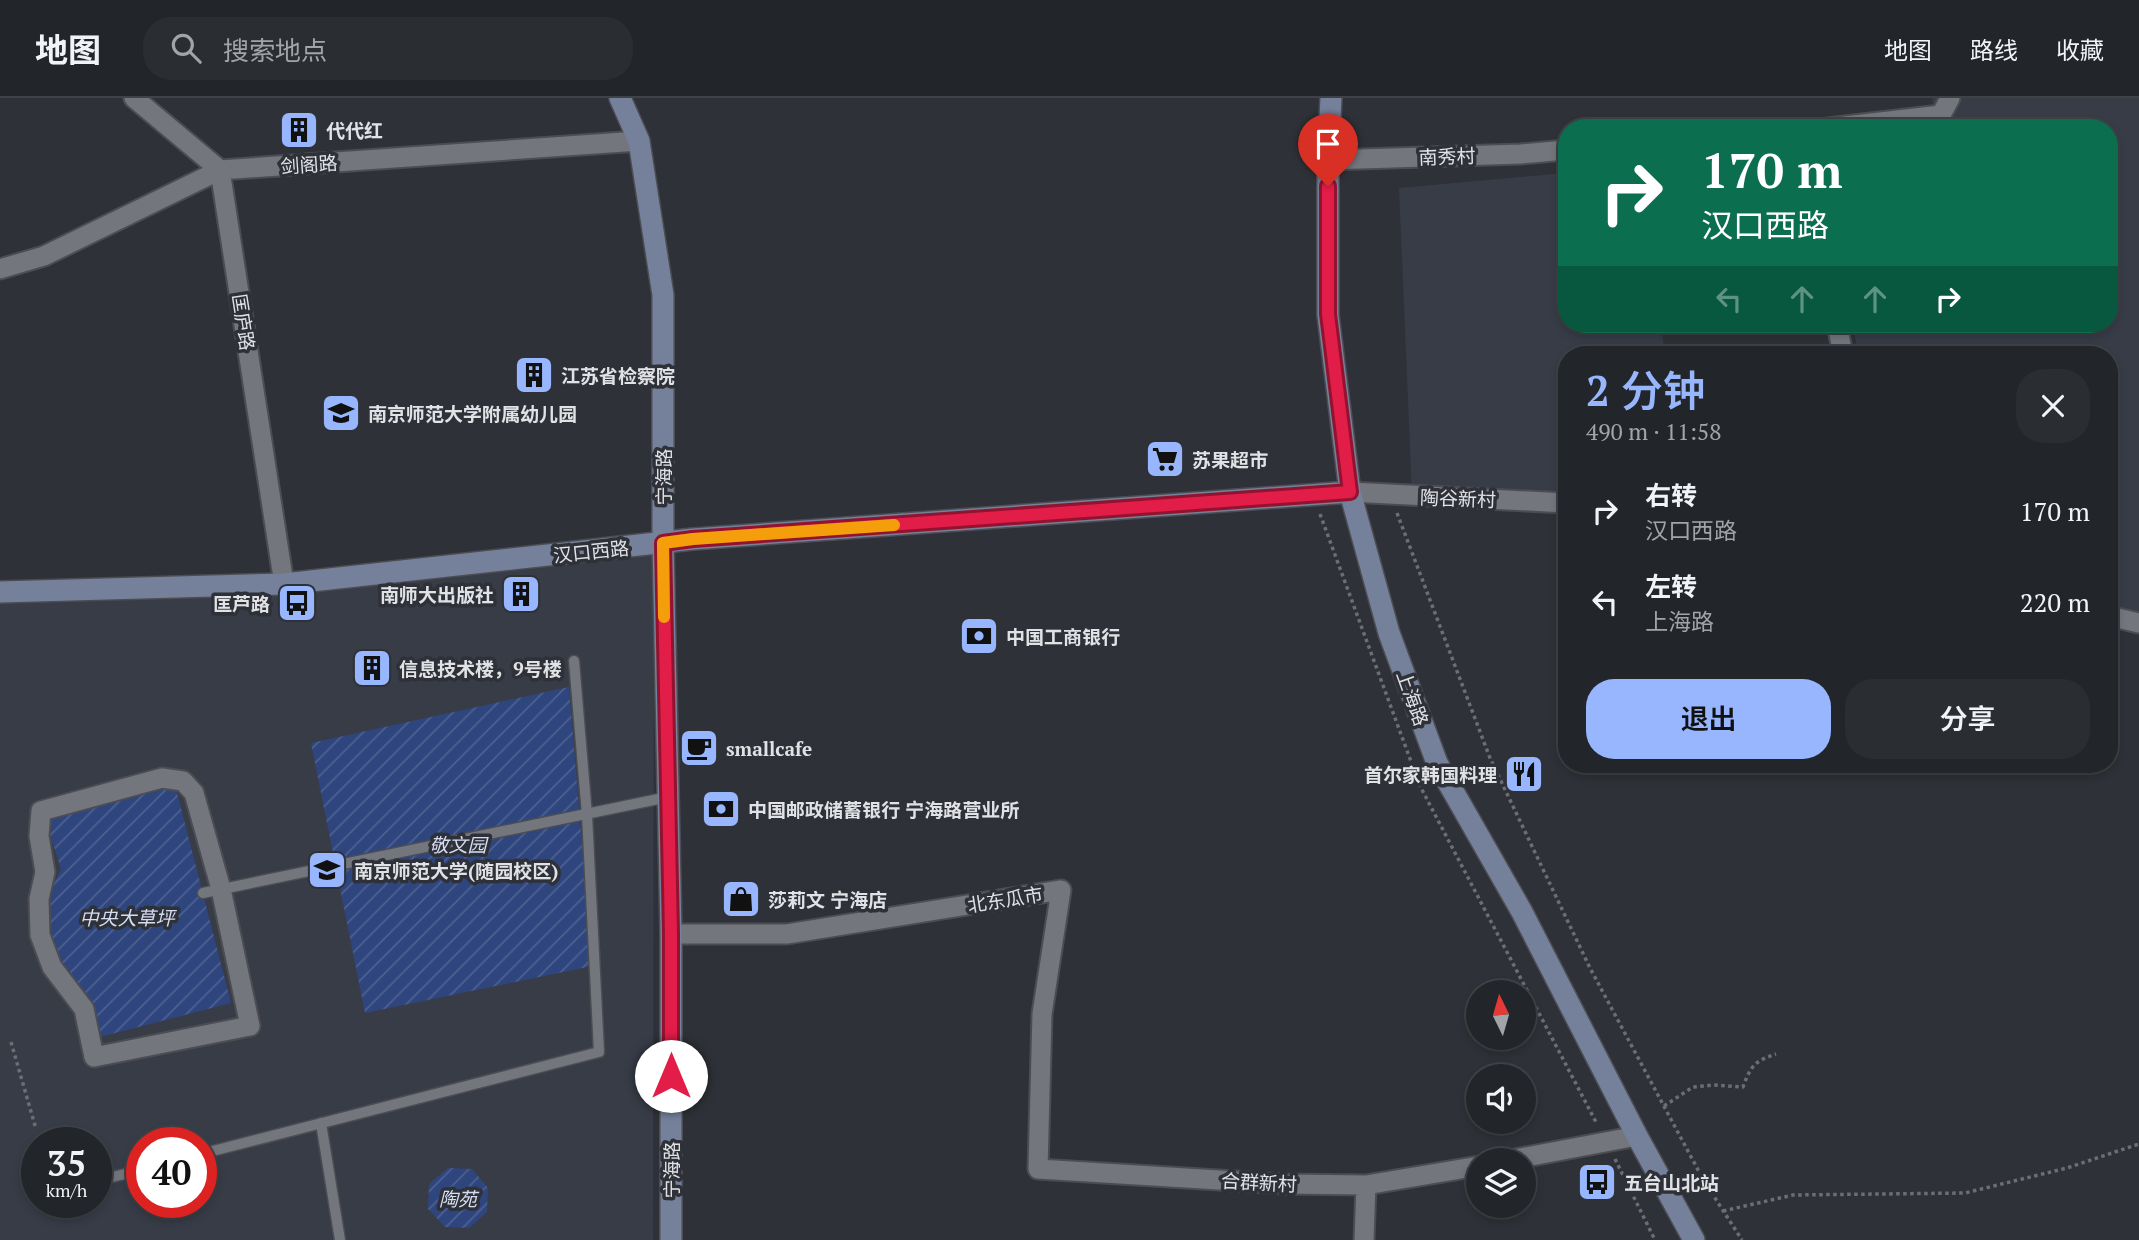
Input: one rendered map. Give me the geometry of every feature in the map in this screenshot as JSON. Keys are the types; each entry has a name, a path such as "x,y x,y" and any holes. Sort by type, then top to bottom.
{"street":[{"path":"134,98 220,170"},
{"name":"宁海路","path":"620,98 639,141 663,295 663,543 671,934 671,1240"},
{"name":"上海路","path":"1331,98 1328,160 1328,314 1350,492 1389,634 1437,764 1522,912 1637,1136 1694,1240"},
{"path":"1906,119 1941,115 1950,98"},
{"name":"剑阁路","path":"0,270 44,256 220,170 639,141"},
{"name":"南秀村","path":"1328,160 1558,151"},
{"name":"匡庐路","path":"220,170 284,584"},
{"name":"汉口西路","path":"0,592 284,584 707,538 1350,492"},
{"name":"陶谷新村","path":"1350,492 1558,503"},
{"path":"2118,618 2139,623"},
{"path":"162,778 183,781 194,793 212,891 250,1026 94,1058 84,1009 52,967 40,935 39,899 45,872 39,836 41,811 162,778"},
{"name":"北东瓜市","path":"671,934 788,934 1061,890 1042,1014 1038,1169"},
{"path":"1536,1155 1637,1136"},
{"name":"合群新村","path":"1038,1169 1286,1184 1366,1185 1466,1168"},
{"path":"1364,1240 1366,1185"}],"lane":[{"path":"217,1150 599,1052 587,815 574,661"},
{"path":"212,891 668,797"},
{"path":"321,1123 340,1240"},
{"path":"112,1177 126,1174"}],"path":[{"path":"1390,496 1490,758 1590,968 1704,1181 1742,1240"},
{"path":"11,1042 35,1127"},
{"path":"1664,1106 1693,1087 1743,1087 1755,1063 1776,1054"},
{"path":"1723,1211 1793,1195 1965,1193 2067,1168 2139,1143"}],"shaded area":[{"path":"1932,98 2139,98 2139,614 2118,610 2118,346 1857,346 1854,333 2118,333 2118,119 1934,119"},
{"path":"1558,174 1558,333 1662,333 1664,346 1558,346 1558,497 1412,494 1399,188"},
{"name":"南京师范大学(随园校区)","path":"654,551 653,1240 0,1240 0,598"}],"green space":[{"name":"敬文园","path":"569,687 592,966 365,1013 311,743"},
{"name":"中央大草坪","path":"175,785 231,1003 96,1038 44,943 42,908 61,869 44,816"},
{"name":"陶苑","path":"448,1168 472,1169 488,1188 487,1212 469,1228 445,1227 428,1209 429,1184"}],"slow traffic":[{"path":"664,617 663,543 894,525"}],"place":[{"name":"代代红","path":"299,130"},
{"name":"江苏省检察院","path":"534,375"},
{"name":"南京师范大学附属幼儿园","path":"341,413"},
{"name":"苏果超市","path":"1165,459"},
{"name":"南师大出版社","path":"521,594"},
{"name":"匡芦路","path":"297,603"},
{"name":"中国工商银行","path":"979,636"},
{"name":"信息技术楼，9号楼","path":"372,668"},
{"name":"smallcafe","path":"699,748"},
{"name":"首尔家韩国料理","path":"1524,774"},
{"name":"中国邮政储蓄银行 宁海路营业所","path":"721,809"},
{"name":"南京师范大学(随园校区)","path":"327,870"},
{"name":"莎莉文 宁海店","path":"741,899"},
{"name":"五台山北站","path":"1597,1182"}],"route":[{"path":"671,1076 671,934 663,543 1350,492 1328,314 1328,186"}]}
